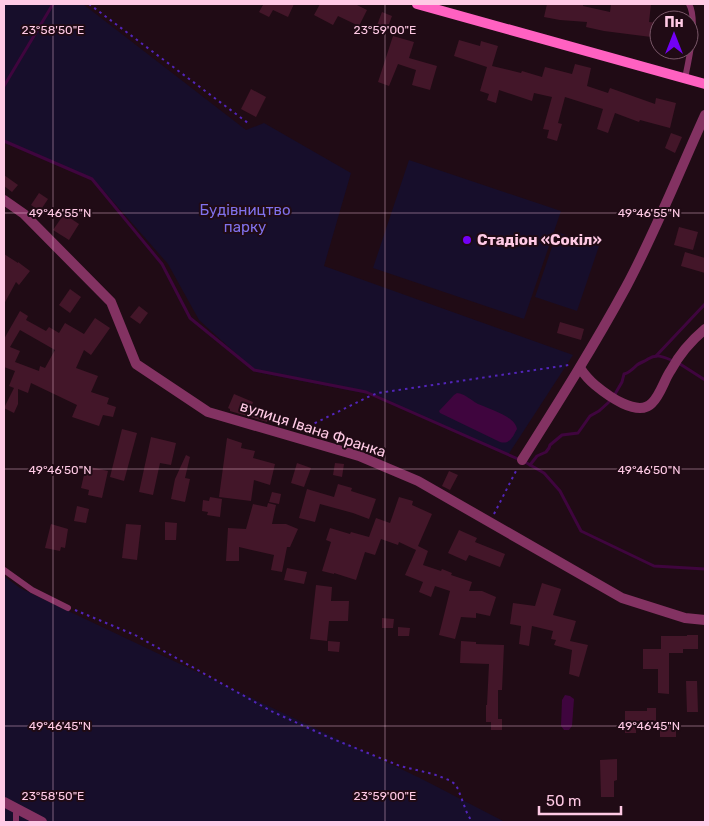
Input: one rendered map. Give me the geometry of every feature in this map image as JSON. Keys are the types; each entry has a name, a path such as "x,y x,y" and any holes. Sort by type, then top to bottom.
{"street":[{"path":"418,4 705,84"},
{"path":"522,460 582,365 626,286 656,227 705,115"},
{"name":"вулиця Івана Франка","path":"4,200 24,214 111,302 136,364 208,412 359,456 418,481 622,598 685,618 705,620"},
{"path":"582,365 588,379 613,398 625,405 645,408 656,398 677,360 705,329"},
{"path":"4,802 42,822"}],"lane":[{"path":"685,78 692,33 692,10 689,4"},
{"path":"4,570 32,590 68,608"},
{"path":"16,808 16,822"}],"path":[{"path":"89,4 248,123"},
{"path":"289,436 378,393 582,365"},
{"path":"490,522 515,471"},
{"path":"68,608 135,635 271,711 328,738 400,766 449,780 458,789 472,822"}],"green space":[{"name":"Будівництво парку","path":"4,4 83,4 246,130 264,123 351,173 324,266 573,355 508,455 368,394 256,372 199,320 168,264 95,181 4,142"},
{"name":"Стадіон «Сокіл»","path":"409,160 561,211 524,319 373,268"},
{"path":"557,232 599,246 577,311 535,297"},
{"path":"4,576 20,588 420,778 505,822 4,822"}],"shaded area":[{"path":"457,393 512,420 517,429 511,439 503,443 500,442 440,413 439,411"},
{"path":"565,695 574,699 572,726 569,730 564,730 561,726 562,700"}],"building":[{"path":"261,4 294,4 288,17 273,10 269,17 259,12 263,5"},
{"path":"320,4 355,4 367,10 359,26 338,16 333,25 314,15"},
{"path":"547,4 583,4 583,6 610,12 611,4 651,4 649,10 649,37 586,27 587,22 544,17"},
{"path":"382,12 392,16 386,32 376,28"},
{"path":"393,36 414,42 409,58 437,66 430,90 412,85 416,70 398,64 389,86 378,82"},
{"path":"459,40 480,46 481,41 498,46 492,66 521,73 522,71 542,77 545,67 572,74 575,64 591,68 587,86 608,93 610,88 655,104 656,98 676,103 670,128 640,120 639,122 615,113 608,133 597,129 603,109 565,97 558,123 562,124 557,141 547,138 549,130 543,129 552,97 534,93 532,101 499,90 496,103 487,100 489,94 480,91 487,67 454,56"},
{"path":"251,89 266,97 256,117 241,109"},
{"path":"671,133 682,137 675,153 665,148"},
{"path":"4,175 18,185 12,192 4,186"},
{"path":"39,193 48,199 40,211 31,205"},
{"path":"64,214 79,224 69,240 53,230"},
{"path":"679,227 698,232 693,250 674,245"},
{"path":"685,252 705,258 705,273 681,266"},
{"path":"4,254 30,271 19,285 16,282 4,304"},
{"path":"70,289 81,297 70,313 59,305"},
{"path":"139,306 148,313 140,324 130,317"},
{"path":"20,311 28,316 26,320 46,331 49,327 59,333 65,323 84,334 95,318 110,328 91,355 84,350 76,368 98,376 91,392 109,398 107,404 116,407 113,417 103,415 99,426 72,417 77,405 31,383 28,393 18,389 18,404 14,413 4,408 14,388 9,386 15,371 4,367 4,339","holes":["20,330 55,350 45,368 40,366 39,371 15,362 20,351 10,347"]},
{"path":"560,322 584,329 581,340 557,333"},
{"path":"234,394 253,402 250,410 269,414 267,422 230,411 228,408"},
{"path":"122,429 137,433 124,481 110,477"},
{"path":"151,437 176,443 171,465 160,463 153,495 139,492"},
{"path":"227,438 242,443 241,448 255,451 253,458 275,464 270,485 254,480 251,501 219,497"},
{"path":"186,455 190,457 185,478 190,479 185,502 171,499 175,479"},
{"path":"297,463 311,468 304,487 291,483"},
{"path":"335,463 344,464 342,477 333,475"},
{"path":"86,466 108,471 102,498 88,495 89,490 81,488"},
{"path":"449,471 458,475 450,490 442,486"},
{"path":"338,484 352,488 351,491 376,499 369,519 320,504 315,522 299,518 307,489 334,497"},
{"path":"272,492 281,494 279,504 269,502"},
{"path":"210,497 222,499 220,517 207,515 208,512 202,511 203,500 209,501"},
{"path":"399,497 413,501 412,505 432,514 418,546 428,551 423,565 441,571 442,569 452,573 451,575 472,582 469,591 482,591 496,597 490,616 476,613 476,618 461,617 455,639 439,635 450,591 435,586 431,597 419,592 423,582 405,575 416,550 399,542 398,545 381,539 375,555 365,552 356,580 322,571 331,542 326,540 330,528 369,537 376,518 390,523"},
{"path":"268,503 276,505 272,524 286,524 298,529 290,547 287,547 282,572 271,570 274,555 239,547 239,561 226,561 228,528 246,529 253,504 267,507"},
{"path":"77,506 89,509 86,523 74,521"},
{"path":"165,522 177,523 176,540 165,540"},
{"path":"51,524 68,529 65,548 61,547 60,551 45,548"},
{"path":"126,524 141,525 137,560 122,558"},
{"path":"459,530 477,538 475,542 505,554 500,567 469,555 466,561 448,553"},
{"path":"287,568 307,572 304,584 284,580"},
{"path":"542,583 561,589 553,615 576,621 570,641 588,645 579,677 569,674 572,650 554,645 556,640 551,639 553,631 532,626 529,646 519,644 521,626 510,624 513,603 535,606"},
{"path":"316,585 332,587 331,601 349,601 348,621 329,621 327,641 310,639"},
{"path":"382,618 394,619 393,628 382,628"},
{"path":"398,627 410,628 409,636 398,636"},
{"path":"698,635 698,649 683,649 683,653 669,653 669,694 658,693 658,669 643,669 643,649 661,649 661,636"},
{"path":"328,641 340,642 339,652 328,651"},
{"path":"461,641 476,642 476,644 504,645 502,690 498,690 498,719 502,719 502,730 491,730 491,722 486,722 489,664 460,663"},
{"path":"686,681 697,681 698,712 687,712"},
{"path":"647,708 656,708 656,721 636,721 636,733 625,733 625,711 647,711"},
{"path":"660,720 676,720 676,737 660,737"},
{"path":"617,759 617,780 614,781 614,797 601,797 600,760"}],"waterway":[{"path":"4,86 53,4"},
{"path":"4,141 92,179 162,264 190,318 254,370 366,392 525,462 544,473 560,491 581,531 654,566 705,569"},
{"path":"656,356 705,304"},
{"path":"615,394 624,374 638,364 656,356 671,360"},
{"path":"680,364 705,380"},
{"path":"530,465 537,456 546,452 550,445 562,435 578,433 590,416 609,402"}],"place":[{"name":"Стадіон «Сокіл»","path":"467,240"}]}
